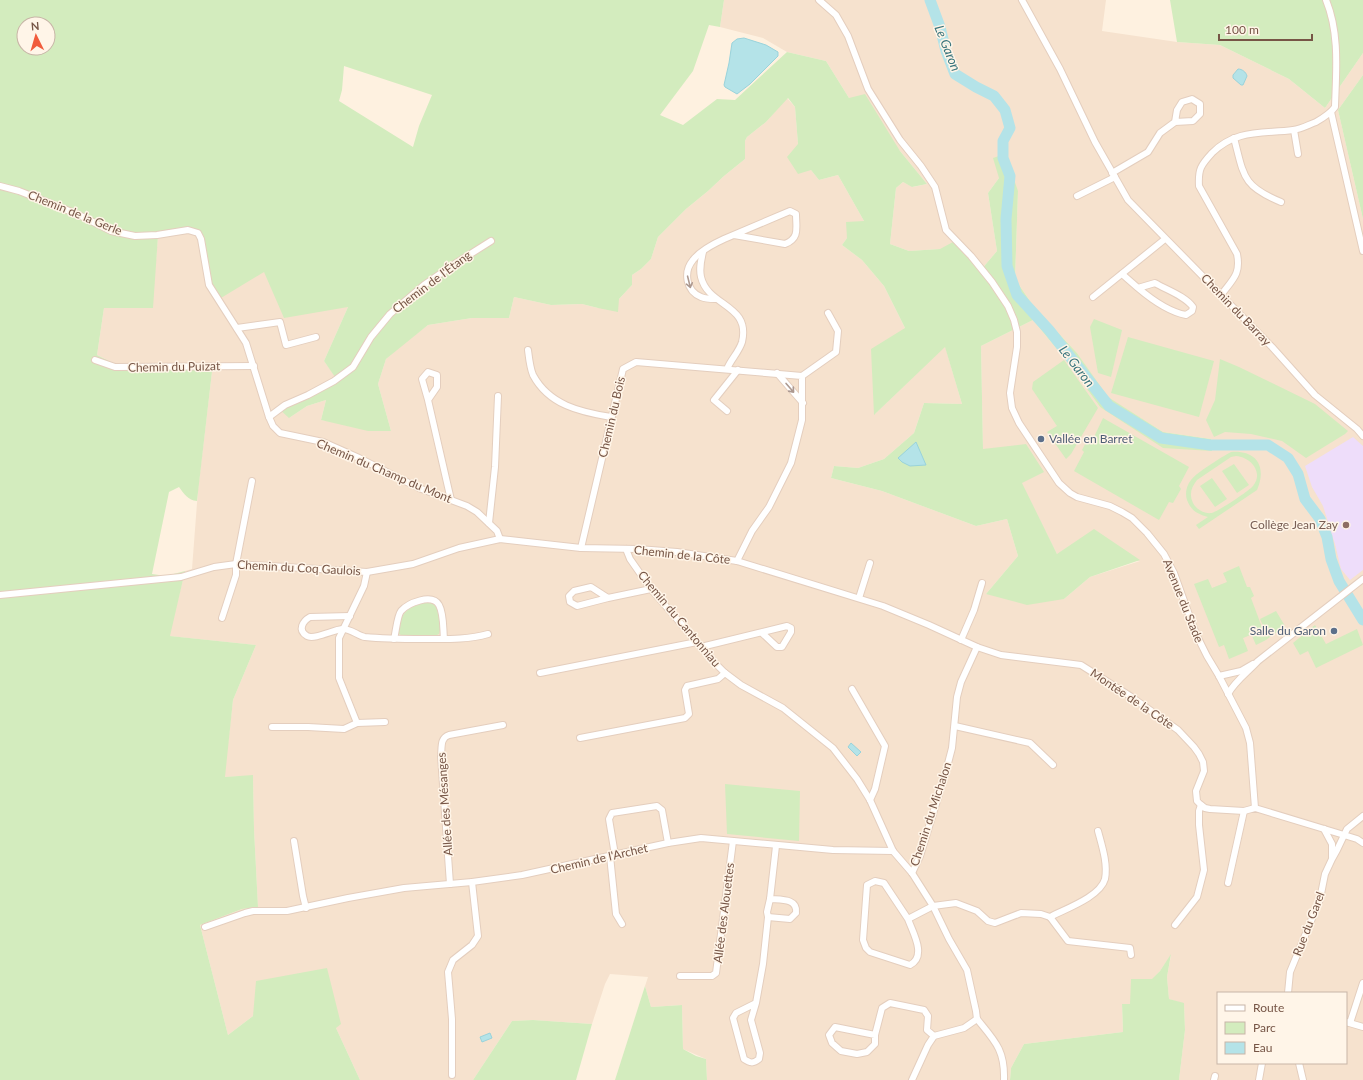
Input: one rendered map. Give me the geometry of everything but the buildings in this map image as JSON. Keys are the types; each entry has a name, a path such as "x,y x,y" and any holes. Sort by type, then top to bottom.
{"street":[{"name":"Avenue du Stade","path":"819,0 836,15 848,36 868,90 900,140 921,166 935,187 946,230 971,256 992,282 1008,306 1017,332 1017,347 1010,393 1012,408 1019,422 1058,484 1077,497 1110,506 1132,518 1164,554 1174,573 1196,634 1246,728 1255,808"},
{"name":"Chemin du Barray","path":"1022,0 1060,69 1095,142 1128,200 1315,394 1357,429 1363,436"},
{"path":"1221,295 1237,273 1239,265 1237,254 1199,186 1198,174 1201,165 1219,147 1234,138 1258,132 1294,130 1305,127 1331,112 1335,107 1336,40 1329,7 1326,0"},
{"path":"1077,196 1148,152 1160,133 1175,122 1193,121 1200,114 1200,104 1192,99 1182,102 1177,110 1175,122"},
{"path":"1331,112 1363,251"},
{"path":"1294,130 1298,154"},
{"path":"1234,138 1240,165 1250,185 1264,196 1281,202"},
{"name":"Chemin de la Gerle","path":"0,186 26,194 77,214 111,230 135,236 157,235 188,230 198,233"},
{"path":"716,299 702,298 694,293 689,286 687,278 688,269 692,261 714,244 734,235 790,211 796,214 797,235 792,241 785,244 734,235"},
{"name":"Chemin du Champ du Mont","path":"198,233 201,239 209,285 246,343 273,426 280,433 323,442 419,488 467,506 477,512 497,530 500,539"},
{"path":"1093,297 1165,239"},
{"name":"Chemin de l'Étang","path":"269,417 285,405 334,381 353,367 371,337 390,314 424,285 453,264 490,241"},
{"path":"703,252 700,268 701,278 706,288 716,299 732,309 738,315 742,324 742,343 737,353 730,361 727,369"},
{"path":"1122,274 1138,288 1159,303 1180,314 1186,315 1192,311 1193,307 1189,302 1155,283 1138,288"},
{"path":"737,561 752,531 769,507 791,463 802,420 802,376 836,352 838,331 828,313"},
{"path":"237,328 280,322 286,345 316,337"},
{"path":"528,350 532,373 540,385 552,397 567,407 611,417"},
{"name":"Chemin du Puizat","path":"95,360 115,367 254,366"},
{"name":"Chemin du Bois","path":"581,548 623,369 636,362 802,376"},
{"path":"727,411 714,400 738,370"},
{"path":"777,373 803,403"},
{"path":"489,523 495,467 498,396"},
{"path":"428,400 451,500"},
{"path":"222,618 236,575 236,564 252,481"},
{"name":"Chemin de la Côte","path":"500,539 581,548 677,552 737,561 898,611 977,647"},
{"name":"Chemin du Coq Gaulois","path":"0,595 181,577 214,567 236,564 367,572 413,564 459,548 500,539"},
{"name":"Chemin du Cantonniau","path":"626,549 630,559 651,589 725,673 741,685 782,708 833,748 857,779 870,800 893,851 912,873"},
{"path":"859,598 870,563"},
{"path":"357,724 339,678 339,638 364,586 367,572"},
{"path":"1219,676 1241,671 1258,661 1363,579"},
{"path":"961,640 974,610 982,583"},
{"path":"608,598 591,587 574,591 569,596 570,602 577,606 651,589"},
{"path":"394,639 400,612 408,605 426,599 432,599 438,603 441,609 444,639"},
{"path":"350,616 310,616 304,620 302,631 307,636 313,637 344,629 363,637 394,639 474,638 488,634"},
{"path":"540,673 762,633 787,626 790,628 791,632 782,647 777,647 762,633"},
{"name":"Chemin du Michalon","path":"977,647 961,682 957,697 952,748 935,811 920,856 912,873 933,906 967,970 977,1019"},
{"name":"Montée de la Côte","path":"977,647 1008,656 1081,665 1130,696 1178,730 1199,754 1203,762 1204,771 1196,791 1197,801 1201,805 1199,811 1204,870 1196,897 1175,925"},
{"path":"1228,694 1233,685 1258,661"},
{"path":"580,738 685,718 688,714 685,690 686,686 718,679 725,673"},
{"path":"852,689 886,746 875,789 870,800"},
{"path":"272,728 308,727 344,729 357,724 384,722"},
{"name":"Allée des Mésanges","path":"450,884 441,756 442,740 444,736 503,725"},
{"path":"955,726 1030,743 1053,765"},
{"path":"1201,805 1210,809 1244,811 1255,808 1344,834 1363,843"},
{"path":"622,924 616,914 609,819 612,813 657,806 662,810 668,843"},
{"path":"1228,884 1244,811"},
{"path":"1332,844 1337,836 1344,834 1346,829 1363,816"},
{"path":"1324,828 1332,844 1332,859"},
{"path":"1050,917 1097,892 1104,880 1106,869 1098,831"},
{"name":"Rue du Garel","path":"1288,992 1290,972 1318,903 1323,888 1325,874 1344,834"},
{"name":"Chemin de l'Archet","path":"205,927 253,911 287,911 404,888 472,882 522,875 668,843 701,838 833,850 893,851"},
{"name":"Allée des Alouettes","path":"680,976 712,976 716,973 733,841"},
{"path":"294,842 302,896 306,908"},
{"path":"756,1003 736,1013 733,1018 744,1059 750,1063 759,1059 760,1053 751,1020 756,1003 763,964 768,917 767,912 770,899 776,846"},
{"path":"875,881 884,883 908,919 918,949 919,955 916,962 910,965 870,952 866,948 863,940 867,885 875,881"},
{"path":"452,1075 452,1019 448,972 453,960 472,945 478,936 472,882"},
{"path":"768,917 790,919 796,913 797,909 794,904 790,902 770,899"},
{"path":"908,919 933,906 956,903 977,911 988,921 995,923 1021,913 1041,914 1050,917 1068,942 1130,948 1131,955"},
{"path":"1363,983 1348,1022 1363,1027"},
{"path":"875,1035 835,1027 829,1035 832,1043 841,1051 857,1054 867,1052 874,1044 882,1008 890,1003 924,1010 928,1016 927,1030 934,1036"},
{"path":"912,1080 928,1045 934,1036 964,1028 977,1019 997,1044 1002,1054 1004,1080"},
{"path":"1259,1080 1262,1064"},
{"path":"1299,1064 1303,1080"}],"shaded area":[{"path":"724,0 1106,0 1102,31 1177,42 1220,45 1289,79 1325,108 1363,53 1363,75 1338,110 1363,219 1363,1080 1179,1080 1185,1030 1184,1004 1169,999 1167,977 1171,955 1160,971 1130,1004 1122,1005 1123,1032 1024,1044 1011,1068 1010,1080 707,1080 706,1059 683,1049 682,1005 651,1007 645,986 648,977 610,974 605,984 592,1024 533,1020 512,1021 473,1080 360,1080 336,1028 253,1016 228,1035 200,925 242,909 258,907 253,776 224,777 233,700 256,645 169,636 185,571 192,569 198,490 213,363 117,365 97,355 104,308 156,260 158,236 189,232 264,272 348,307 324,361 335,376 314,390 289,418 307,406 326,400 321,420 391,431 378,384 386,359 403,344 428,325 472,318 509,318 514,297 551,305 582,304 598,308 619,299 632,285 632,275 641,269 651,259 658,237 686,209 745,159 745,141 747,137 766,122 787,98 795,107 798,144 811,170 819,180 838,175 864,221 842,245 862,260 884,286 905,328 875,414 945,346 962,404 924,403 914,433 884,459 858,468 834,466 831,478 882,491 976,526 1007,519 1018,556 986,594 1064,599 1090,577 1140,561 1057,554 1021,483 983,449 981,346 1033,320 1065,359 1100,407 1162,431 1107,397 1077,353 1034,307 1015,279 1018,191 999,178 988,193 997,251 980,271 940,249 909,251 890,244 896,188 903,182 913,187 927,184 900,151 849,98 826,61 787,52 763,38 720,27","holes":["1164,432 1211,439 1212,451"]},
{"name":"Collège Jean Zay","path":"1353,437 1363,446 1363,570 1350,580 1341,569 1323,506 1312,487 1305,466"}],"green space":[{"path":"0,0 724,0 720,27 709,25 693,71 660,115 683,125 717,99 735,100 787,52 826,61 849,98 865,94 900,151 927,184 912,187 903,182 896,188 890,244 909,251 940,249 953,242 980,271 997,251 988,193 999,178 993,158 1005,154 1018,191 1015,279 1034,307 1077,353 1108,397 1163,432 1211,439 1212,451 1163,448 1100,407 1065,359 1033,320 981,346 983,449 1026,444 1044,472 1022,483 1057,554 1094,529 1140,560 1090,577 1064,599 1027,605 986,594 1018,556 1007,519 976,526 882,491 831,478 834,466 858,468 884,459 914,433 924,403 962,404 945,347 874,415 871,349 905,328 884,286 862,260 842,245 847,238 846,222 864,221 838,175 819,180 811,170 798,174 787,157 798,144 795,107 788,98 766,122 747,137 745,141 745,159 686,209 658,237 651,259 641,269 632,275 632,285 619,299 618,312 582,304 551,305 514,297 509,318 472,318 428,325 386,359 378,384 391,431 368,431 321,420 326,400 307,406 289,418 277,407 314,390 335,377 324,361 348,307 284,318 264,272 216,301 204,274 199,238 189,232 158,236 153,308 104,308 97,355 117,365 213,363 197,501 189,498 179,487 169,492 152,574 166,576 185,571 170,636 256,645 233,700 225,777 253,775 258,907 242,909 200,925 228,1035 253,1016 256,981 327,968 341,1024 336,1028 360,1080 0,1080","holes":["344,66 432,95 419,126 413,147 339,101 342,90"]},
{"path":"1170,0 1363,0 1363,53 1325,108 1289,79 1220,45 1177,42"},
{"path":"1363,75 1363,219 1338,110"},
{"path":"1094,319 1122,330 1111,377 1098,373 1090,327"},
{"path":"1128,337 1214,361 1199,417 1111,393"},
{"path":"1220,359 1315,404 1348,431 1306,458 1282,441 1251,434 1225,432 1214,437 1206,420 1215,400"},
{"path":"1064,360 1098,408 1071,454 1066,459 1047,432 1057,426 1032,389 1033,382"},
{"path":"1103,418 1189,467 1179,486 1181,489 1173,503 1169,502 1159,520 1074,471 1084,452 1082,450 1090,435 1094,437"},
{"path":"1231,452 1247,454 1258,462 1261,474 1257,490 1199,529 1196,525 1208,517 1198,513 1189,504 1186,498 1186,493 1189,482 1210,465","holes":["1231,457 1241,457 1247,459 1254,466 1257,476 1253,486 1214,512 1206,513 1198,509 1193,503 1191,494 1192,488 1197,480"]},
{"path":"1234,464 1249,485 1237,493 1222,471"},
{"path":"1212,478 1227,499 1215,507 1200,486"},
{"path":"1239,566 1247,587 1250,587 1254,596 1251,598 1263,630 1243,638 1248,651 1229,659 1224,645 1219,647 1194,584 1208,579 1212,588 1227,582 1223,573"},
{"path":"431,602 434,604 440,616 439,634 435,636 403,636 399,634 400,620 407,610 424,603"},
{"path":"1276,611 1285,626 1266,640 1256,645 1252,636 1265,630 1260,619"},
{"path":"1315,625 1326,644 1357,629 1363,645 1316,668 1308,651 1300,655 1293,643"},
{"path":"725,784 800,791 799,841 727,834"},
{"path":"1171,954 1167,977 1169,999 1184,1003 1185,1030 1179,1080 1010,1080 1011,1068 1024,1044 1123,1032 1122,1004 1130,1004 1131,979 1152,979 1160,971"},
{"path":"645,986 651,1007 682,1005 683,1049 696,1056 706,1059 707,1080 615,1080"},
{"path":"533,1020 592,1024 576,1080 473,1080 512,1021"}],"water":[{"path":"744,38 766,45 778,52 778,56 750,84 737,94 724,85 732,43 737,39"},
{"path":"1238,69 1244,71 1247,76 1243,85 1233,78 1233,75"},
{"path":"916,442 926,465 910,466 898,458"},
{"path":"851,743 861,752 857,756 848,747"},
{"path":"490,1033 492,1038 482,1042 480,1037"}],"waterway":[{"name":"Le Garon","path":"930,0 955,74 994,96 1005,110 1010,128 1003,141 1003,158 1010,176 1006,219 1007,266 1017,295 1049,330 1109,406 1161,438 1210,445 1268,445 1288,458 1298,474 1305,499 1320,519 1327,537 1331,559 1339,581 1363,620"}],"place":[{"name":"Vallée en Barret","path":"1041,439"},
{"name":"Collège Jean Zay","path":"1346,525"},
{"name":"Salle du Garon","path":"1334,631"}]}
